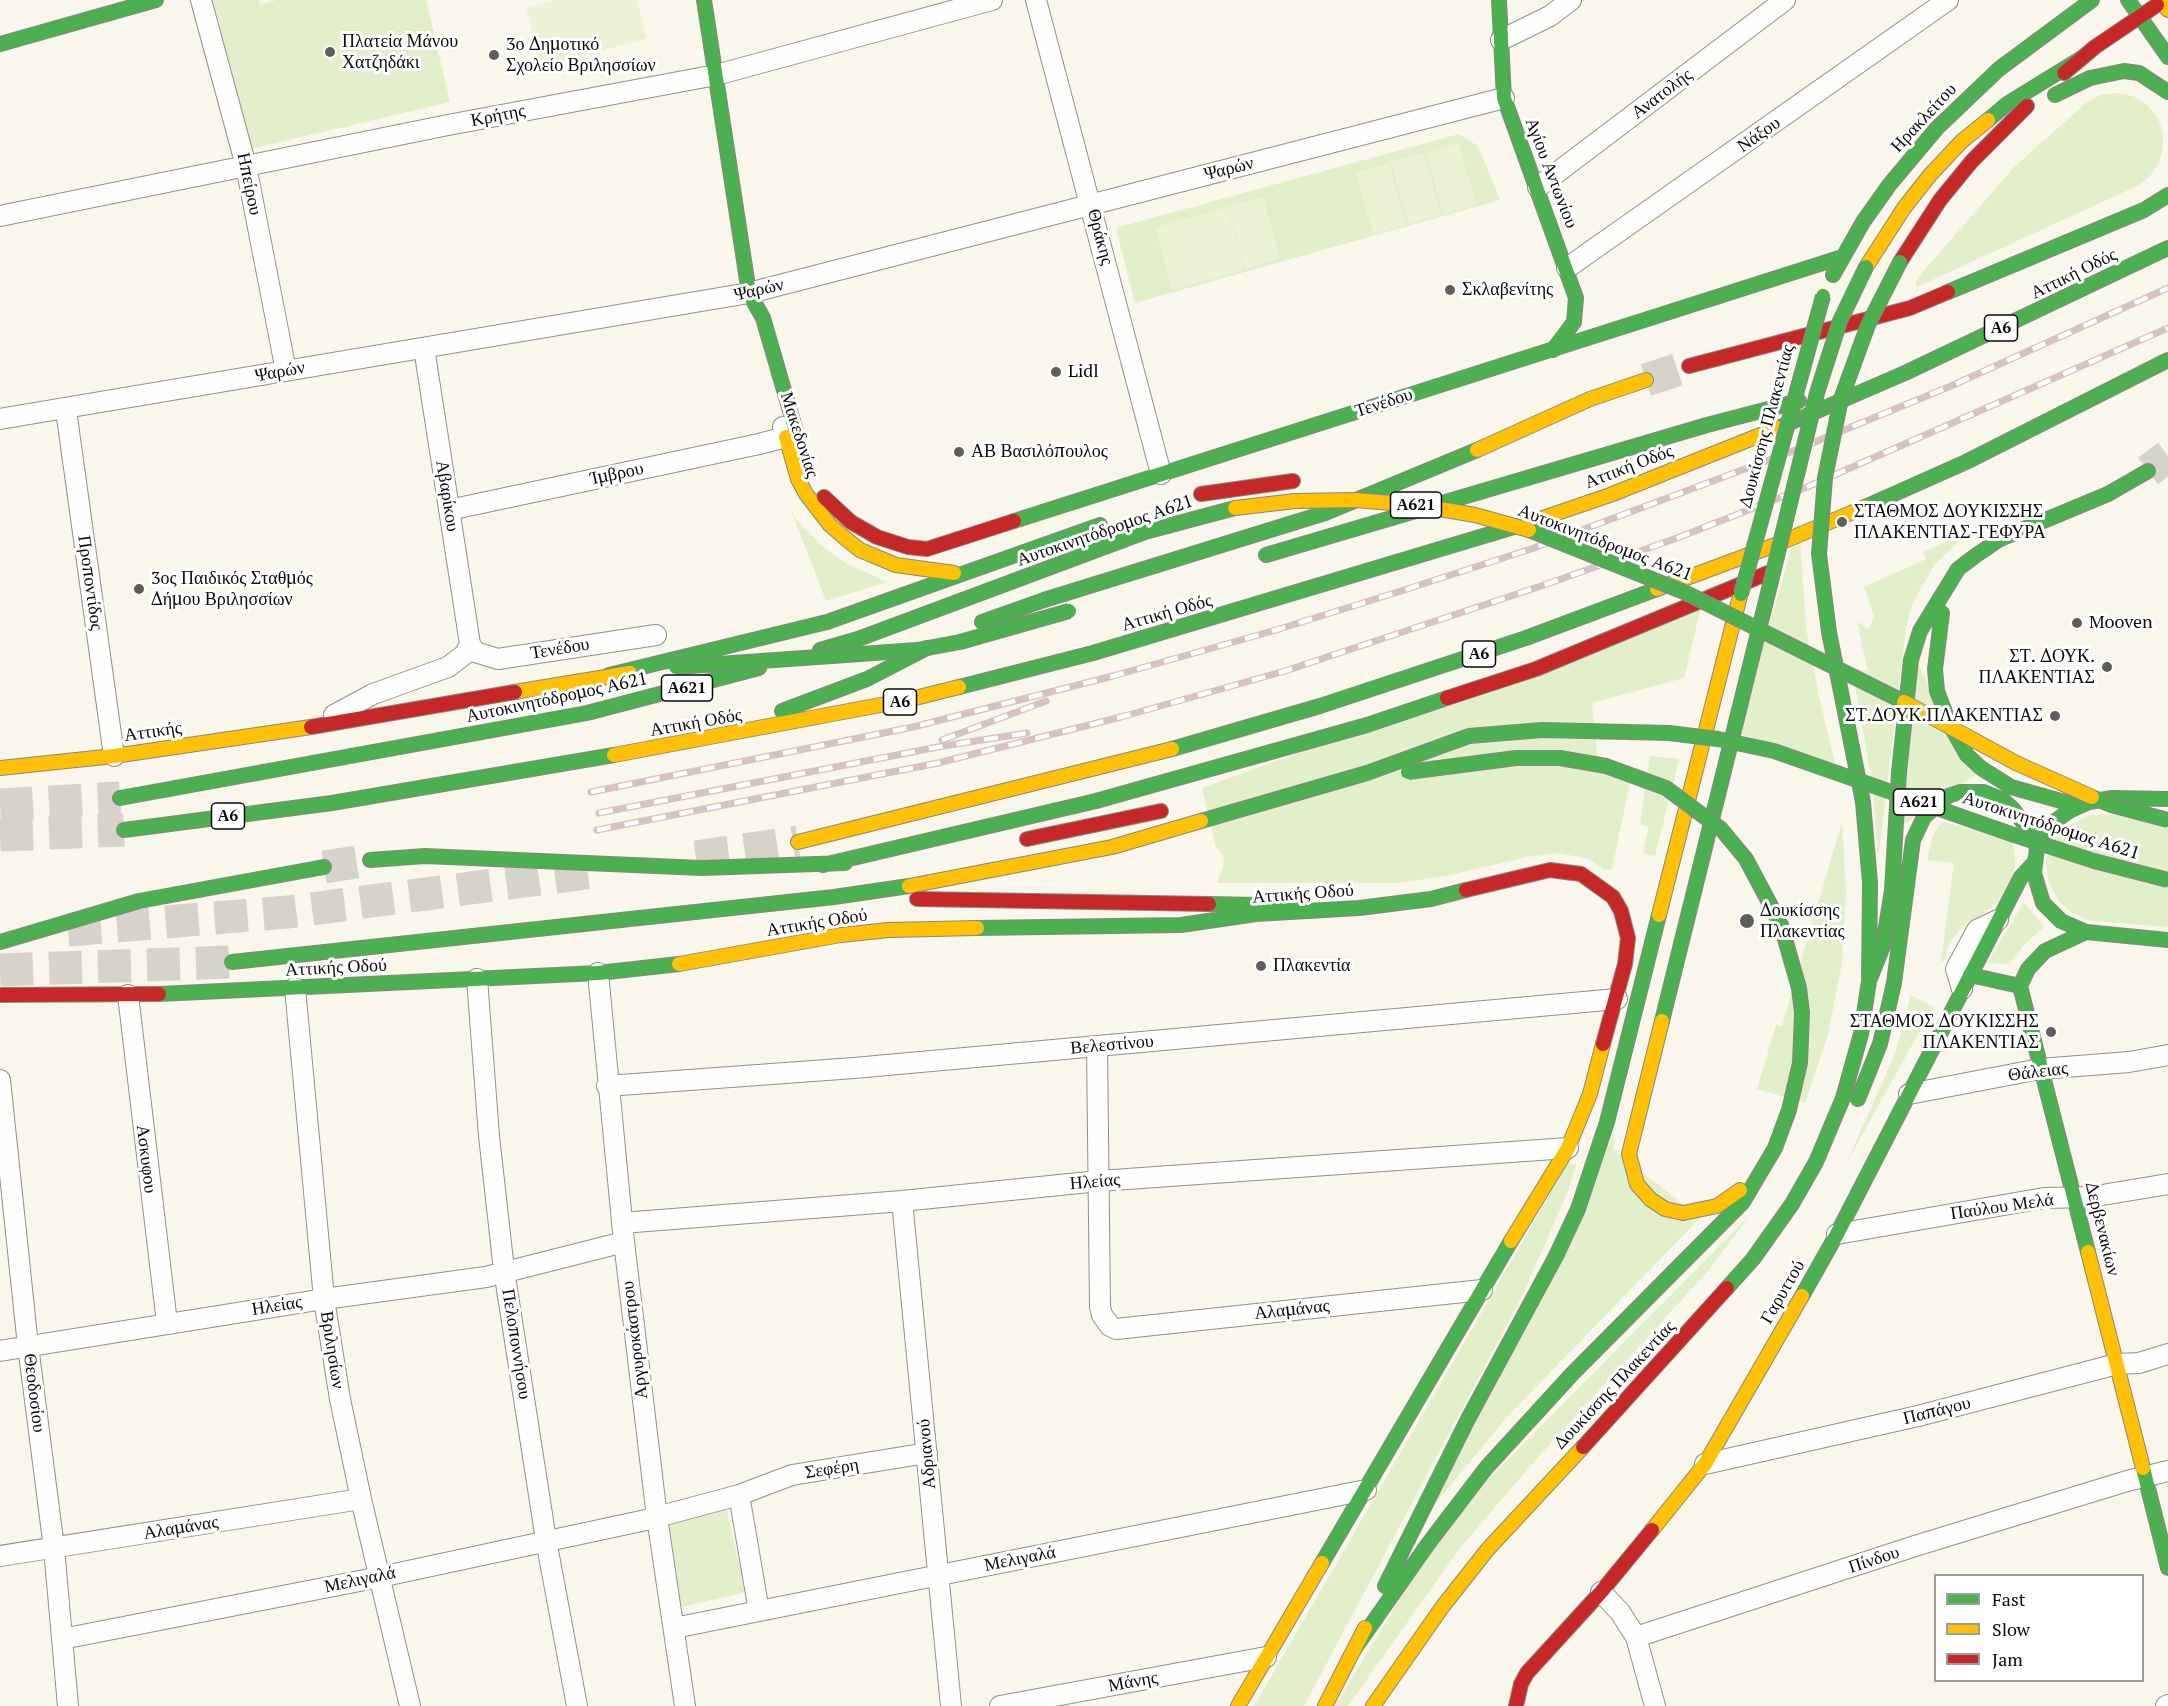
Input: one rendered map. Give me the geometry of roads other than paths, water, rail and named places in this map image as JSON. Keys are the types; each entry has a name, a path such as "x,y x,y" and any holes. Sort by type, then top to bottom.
{"main road":[{"path":"0,44 156,0"},
{"name":"Μακεδονίας","path":"704,0 749,293 763,318 802,453 814,484 839,512 877,537 908,547 927,549"},
{"name":"Αγίου Αντωνίου","path":"1499,0 1504,98 1539,187 1576,298 1576,312 1571,328 1553,350"},
{"name":"Ηρακλείτου","path":"1823,296 1842,258 1890,184 1957,107 1999,69 2092,0"},
{"path":"2128,0 2168,57"},
{"path":"1764,1169 1717,1206 1702,1211 1683,1213 1665,1209 1642,1192 1632,1171 1629,1154 1817,393 1840,321 1866,267 1904,208 1930,175 1962,141 2007,104 2080,59 2163,3"},
{"path":"2013,118 2080,59"},
{"path":"2013,118 2068,88 2111,72 2139,73 2168,92"},
{"name":"Δουκίσσης Πλακεντίας","path":"1373,1706 1443,1606 1488,1549 1665,1359 1753,1259 1792,1204 1816,1162 1843,1098 1861,1034 1869,981 1870,883 1863,802 1830,642 1819,554 1824,478 1841,399 1868,325 1900,262 1940,200 1972,161 2013,118"},
{"path":"1689,366 1910,308 2144,210 2168,195"},
{"name":"Αττική Οδός","path":"124,830 332,803 705,740 820,719 997,678 1482,539 1610,495 1745,442 1905,373 2168,248"},
{"name":"Τενέδου","path":"927,549 1842,258"},
{"name":"Δουκίσσης Πλακεντίας","path":"1324,1706 1468,1419 1556,1256 1578,1209 1607,1122 1741,594 1823,296"},
{"name":"Α6","path":"798,842 1144,757 1320,706 1526,638 1775,545 1966,462 2168,360"},
{"path":"1252,559 1578,465 1707,425 1905,373"},
{"path":"705,740 867,679 964,630 1003,614 1325,513 1426,473 1590,399 1646,380"},
{"path":"786,436 798,479 806,494 830,525 850,543 877,559 896,565 962,573"},
{"path":"1882,515 1966,462"},
{"path":"1869,981 1883,946 1892,890 1899,772 1911,660 1920,631 1958,569 2000,539 2109,494 2148,471"},
{"path":"1185,498 1231,489 1303,481"},
{"path":"1364,483 1430,491 1478,501 1537,520 1684,592"},
{"name":"Αυτοκινητόδρομος Α621","path":"120,798 587,713 706,684 858,639 1145,532 1235,508 1295,501 1356,500 1416,505 1475,515 1534,532 1684,592 1855,676 2016,763 2100,800 2168,820"},
{"path":"609,675 827,622 1115,520"},
{"path":"823,865 1096,801 1366,726 1536,669 1834,542"},
{"path":"1948,583 1935,669 1937,691 1950,725 1967,755 1995,778 2026,792 2079,806"},
{"path":"609,675 676,667 917,650 960,642 1086,606"},
{"name":"Αττικής","path":"0,768 114,756 311,727 609,675"},
{"name":"Αυτοκινητόδρομος Α621","path":"1404,759 1452,740 1493,732 1542,730 1669,733 1718,739 1774,751 2014,836 2094,861 2168,880"},
{"path":"1355,1648 1428,1544 1486,1468 1573,1373 1743,1202 1775,1148 1793,1096 1800,1063 1802,1013 1791,955 1766,893 1746,858 1721,829 1666,788 1606,766 1580,761 1368,757"},
{"path":"232,962 834,897 929,883 1112,847 1366,773 1404,759"},
{"path":"1816,1162 1846,1125 1880,1044 1894,983 1913,840 1924,817 1948,796 1960,792 1983,792 2003,800 2013,809 2030,832 2037,848"},
{"path":"2168,799 2131,797 2100,800 2079,806 2054,822 2037,848 2034,863 2035,884 2043,903 2061,921 2086,932 2168,940"},
{"path":"1014,841 1172,809"},
{"path":"370,860 425,856 702,868 823,865 933,855"},
{"path":"1998,920 2022,877 2034,863"},
{"path":"0,942 139,901 324,867"},
{"name":"Αττικής Οδού","path":"0,995 128,995 598,973 702,961 841,935 889,930 1182,925 1301,910 1359,908 1431,899 1550,870 1581,874 1605,889 1621,910 1626,924 1628,950 1617,999"},
{"path":"834,897 1256,905 1301,910"},
{"path":"1966,982 2020,986 2028,969 2045,951 2086,932"},
{"name":"Γαρυττού","path":"1516,1706 1521,1683 1527,1673 1601,1592 1706,1464 1837,1234 1966,982"},
{"name":"Δερβενακίων","path":"2020,986 2168,1568"},
{"path":"1238,1706 1568,1148 1590,1094 1617,999"}],"street":[{"name":"Ηπείρου","path":"201,0 246,166 286,371"},
{"name":"Κρήτης","path":"0,216 716,75 992,0"},
{"name":"Θράκης","path":"1036,0 1161,474"},
{"path":"1501,40 1550,16 1571,0"},
{"name":"Ανατολής","path":"1539,187 1785,0"},
{"name":"Νάξου","path":"1567,268 1948,0"},
{"name":"Ψαρών","path":"0,419 66,410 749,293 1504,98"},
{"name":"Μακεδονίας","path":"749,293 752,326 786,436"},
{"name":"Αβαρίκου","path":"424,348 470,644"},
{"name":"Προποντίδος","path":"66,410 114,756"},
{"name":"Ίμβρου","path":"449,510 786,436"},
{"name":"Τενέδου","path":"470,644 475,652 485,657 498,658 656,634"},
{"path":"311,727 373,694 448,667 465,654 470,644"},
{"path":"1966,982 1956,969 1977,930 1998,920"},
{"name":"Αργυροκάστρου","path":"598,973 607,1086 623,1233 657,1517 685,1706"},
{"name":"Πελοποννήσου","path":"477,979 489,1136 504,1270 546,1540 577,1706"},
{"name":"Βριλησίων","path":"295,988 324,1299 361,1499 410,1706"},
{"name":"Ασκυφου","path":"128,995 167,1323"},
{"name":"Βελεστίνου","path":"607,1086 819,1071 1617,999"},
{"path":"1097,1047 1099,1181"},
{"name":"Θάλειας","path":"1909,1094 2040,1069 2129,1062 2168,1055"},
{"name":"Θεοδοσίου","path":"0,1080 28,1346 54,1548 68,1706"},
{"name":"Ηλείας","path":"0,1351 324,1299 486,1277 623,1233 1099,1181 1568,1148"},
{"name":"Αλαμάνας","path":"1099,1181 1100,1307 1105,1321 1116,1329 1482,1290"},
{"name":"Παύλου Μελά","path":"1837,1234 2044,1198 2075,1197 2168,1184"},
{"name":"Αδριανού","path":"902,1201 951,1706"},
{"name":"Παπάγου","path":"1706,1464 1918,1416 2117,1364 2139,1364 2168,1354"},
{"name":"Σεφέρη","path":"657,1517 739,1496 792,1475 927,1453"},
{"name":"Πίνδου","path":"1636,1637 1915,1546 2146,1476 2168,1472"},
{"name":"Μελιγαλά","path":"674,1628 1366,1490"},
{"path":"739,1496 759,1611"},
{"name":"Αλαμάνας","path":"0,1556 361,1499"},
{"name":"Μελιγαλά","path":"62,1639 380,1577 657,1517"},
{"path":"1601,1592 1620,1612 1636,1637 1655,1706"},
{"name":"Μάνης","path":"1000,1706 1266,1657"}],"tunnel":[{"path":"1646,380 1689,366"},
{"path":"2148,471 2168,456"},
{"path":"0,805 120,798"},
{"path":"0,835 124,830"},
{"path":"696,857 798,842"},
{"path":"324,867 370,860"},
{"path":"68,930 288,912 601,871"},
{"path":"0,970 232,962"}],"railway":[{"path":"591,792 913,727 1113,676 1276,630 1401,591 1531,549 1793,451 1951,386 2168,288"},
{"path":"597,830 938,763 1121,717 1285,671 1677,538 1807,487 2168,328"},
{"path":"942,740 1046,701"},
{"path":"599,813 943,746 1027,733"}],"place":[{"name":"Πλατεία Μάνου Χατζηδάκι","path":"330,52"},
{"name":"3ο Δημοτικό Σχολείο Βριλησσίων","path":"494,55"},
{"name":"Σκλαβενίτης","path":"1450,290"},
{"name":"Lidl","path":"1056,372"},
{"name":"ΑΒ Βασιλόπουλος","path":"959,452"},
{"name":"ΣΤΑΘΜΟΣ ΔΟΥΚΙΣΣΗΣ ΠΛΑΚΕΝΤΙΑΣ-ΓΕΦΥΡΑ","path":"1842,522"},
{"name":"3ος Παιδικός Σταθμός Δήμου Βριλησσίων","path":"139,589"},
{"name":"Mooven","path":"2077,623"},
{"name":"ΣΤ. ΔΟΥΚ. ΠΛΑΚΕΝΤΙΑΣ","path":"2107,667"},
{"name":"ΣΤ.ΔΟΥΚ.ΠΛΑΚΕΝΤΙΑΣ","path":"2055,716"},
{"name":"Δουκίσσης Πλακεντίας","path":"1747,921"},
{"name":"Πλακεντία","path":"1261,966"},
{"name":"ΣΤΑΘΜΟΣ ΔΟΥΚΙΣΣΗΣ ΠΛΑΚΕΝΤΙΑΣ","path":"2051,1032"}]}
